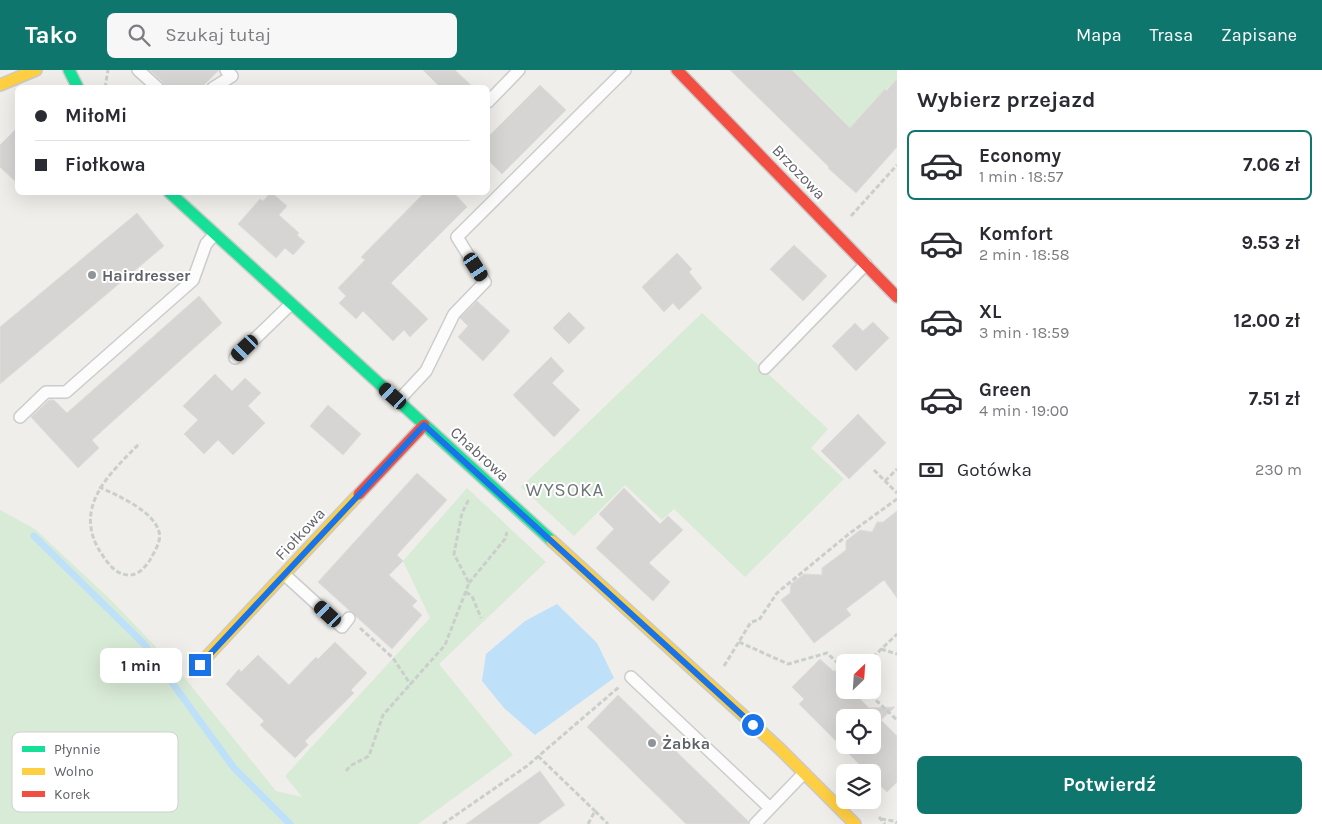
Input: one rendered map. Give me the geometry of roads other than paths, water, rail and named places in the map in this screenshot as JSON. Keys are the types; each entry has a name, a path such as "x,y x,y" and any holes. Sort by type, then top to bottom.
{"street":[{"path":"0,85 36,70"},
{"path":"69,70 76,85"},
{"name":"Brzozowa","path":"677,70 897,297"},
{"name":"Chabrowa","path":"172,195 804,773 852,823"},
{"name":"Fiołkowa","path":"200,665 424,425"}],"lane":[{"path":"138,70 155,85"},
{"path":"218,85 232,76 226,70"},
{"path":"490,100 519,70"},
{"path":"398,401 426,371 454,314 485,282 457,237 625,70"},
{"path":"20,417 46,392 66,392 193,280 206,244 214,235"},
{"path":"765,368 866,264"},
{"path":"235,358 291,304"},
{"path":"285,575 342,627 349,618"},
{"path":"631,677 770,808"},
{"path":"755,824 804,773"}],"water":[{"path":"557,604 597,643 614,678 535,735 504,708 482,681 486,654 525,621"}],"waterway":[{"path":"34,536 144,644 234,768 290,824"}],"place":[{"name":"Hairdresser","path":"92,275"},
{"name":"Żabka","path":"652,743"}],"district":[{"name":"WYSOKA","path":"565,490"}]}
